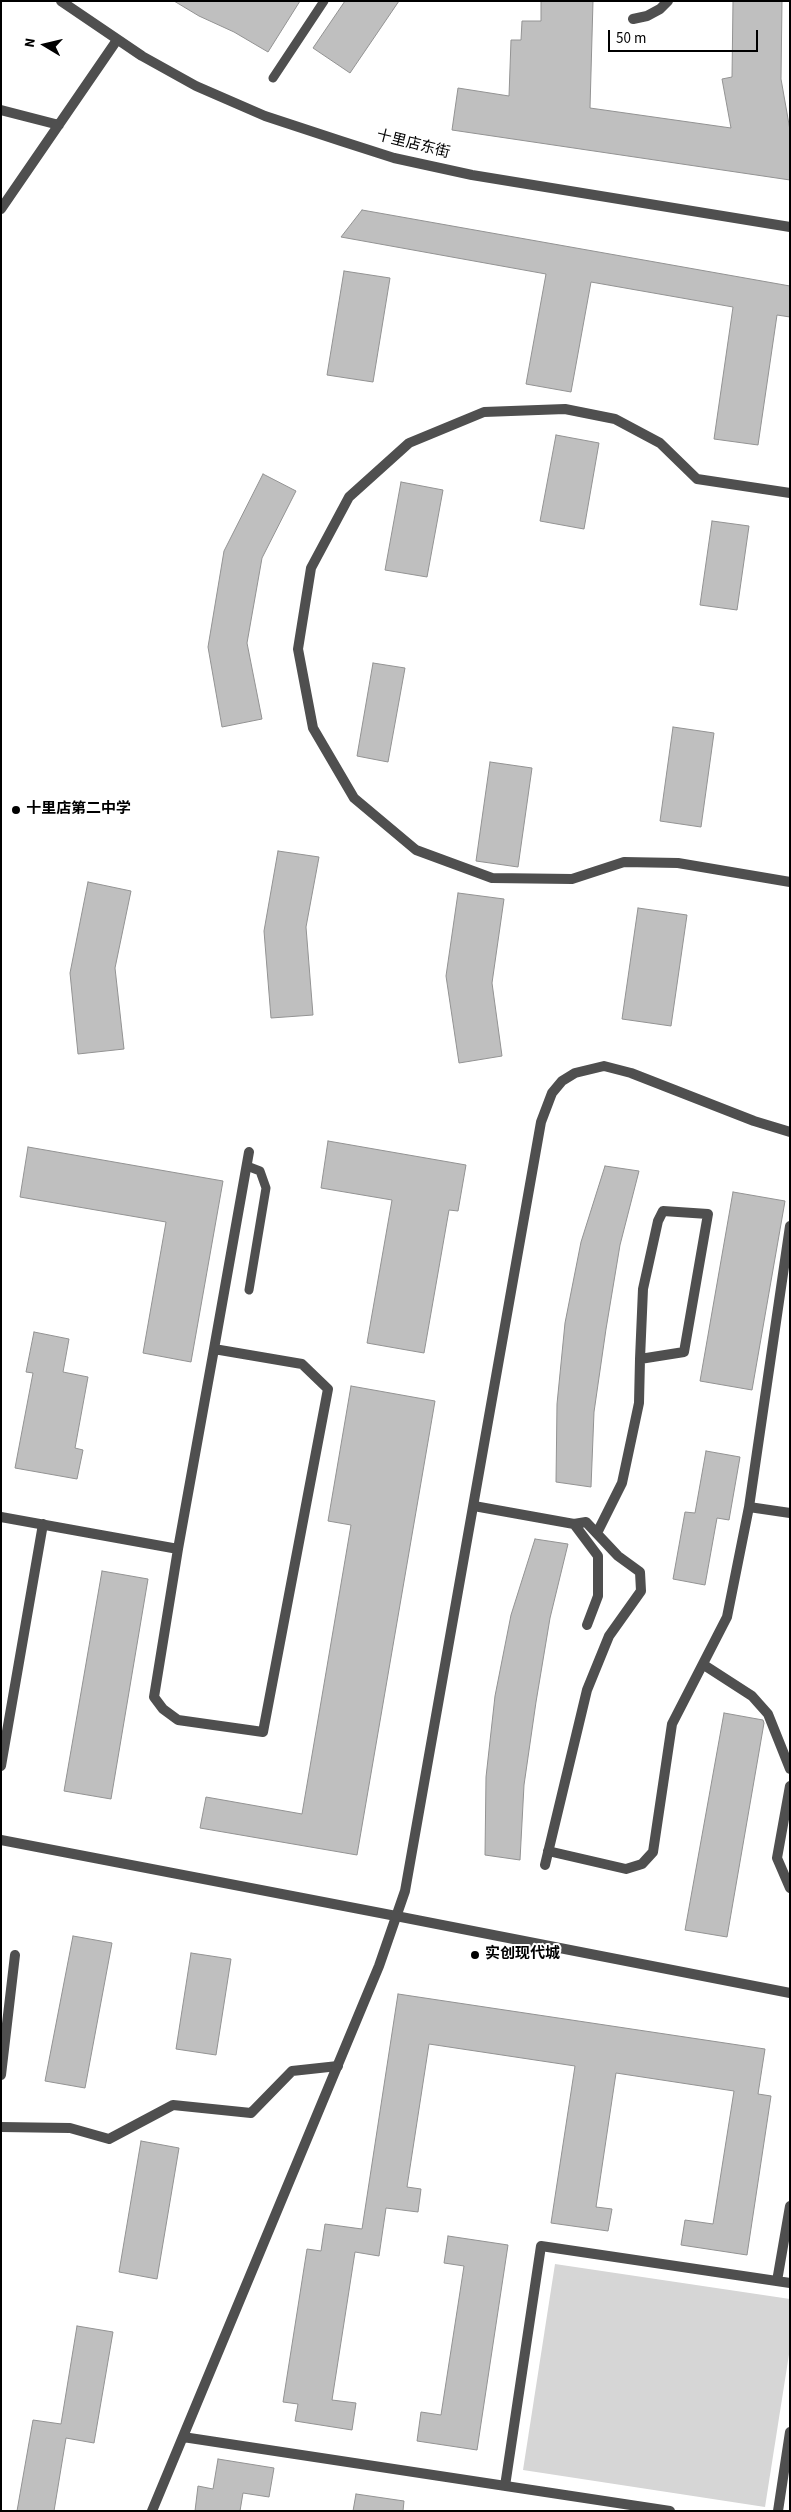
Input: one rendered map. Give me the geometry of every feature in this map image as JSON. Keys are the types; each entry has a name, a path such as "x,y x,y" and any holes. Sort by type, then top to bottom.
{"street":[{"name":"十里店东街","path":"61,1 117,40 196,86 266,116 394,158 472,175 790,227"},
{"path":"633,19 647,16 660,9 668,1"},
{"path":"1,209 117,40"},
{"path":"1,110 59,125"},
{"path":"790,493 697,479 660,443 615,419 564,408 484,412 409,443 349,497 311,568 298,649 313,728 354,798 416,850 492,878 572,879 624,862 633,862 678,863 790,882"},
{"path":"152,2511 379,1966 405,1891 541,1122 552,1093 562,1082 575,1073 604,1066 631,1073 754,1121 790,1132"},
{"path":"214,1349 302,1364 328,1389 263,1732 178,1720 163,1709 154,1697 178,1548 249,1152"},
{"path":"597,1533 622,1483 639,1403 640,1359 643,1289 658,1221 663,1211 708,1214 684,1352 640,1359"},
{"path":"548,1852 626,1869 642,1864 653,1852 672,1724 727,1617 749,1507 790,1226"},
{"path":"474,1506 574,1524 586,1522 618,1556 640,1572 641,1591 609,1636 587,1690 544,1865"},
{"path":"749,1507 790,1513"},
{"path":"1,1517 178,1548"},
{"path":"1,1766 5,1718 43,1524"},
{"path":"574,1524 598,1556 598,1596 587,1624"},
{"path":"704,1664 752,1696 768,1714 790,1768"},
{"path":"790,1786 777,1858 790,1888"},
{"path":"1,1840 790,1992"},
{"path":"1,2075 15,1955"},
{"path":"1,2126 70,2128 109,2139 173,2106 251,2113 292,2071 338,2066"},
{"path":"777,2281 790,2206"},
{"path":"505,2486 541,2246 790,2283"},
{"path":"778,2511 790,2432"},
{"path":"183,2437 670,2511"}],"lane":[{"path":"273,78 324,1"},
{"path":"247,1166 260,1171 266,1188 249,1290"}],"shaded area":[{"path":"555,2264 790,2299 790,2348 765,2507 523,2470"}],"building":[{"path":"174,1 300,1 268,52"},
{"path":"345,1 399,1 350,73 313,48"},
{"path":"541,1 593,1 590,108 731,128 722,79 732,77 733,1 782,1 781,79 790,130 790,180 452,130 458,88 509,96 511,40 521,40 522,21 541,21"},
{"path":"362,210 790,286 790,317 777,315 758,445 714,439 733,307 591,282 571,392 526,384 546,274 341,237"},
{"path":"344,271 390,278 373,382 327,375"},
{"path":"556,435 599,443 584,529 540,521"},
{"path":"263,474 296,491 262,558 247,643 262,719 222,727 208,647 224,551"},
{"path":"401,482 443,490 427,577 385,570"},
{"path":"712,521 749,526 737,610 700,605"},
{"path":"373,663 405,668 388,762 357,756"},
{"path":"673,727 714,733 701,827 660,821"},
{"path":"490,762 532,768 518,867 476,861"},
{"path":"278,851 319,857 306,927 313,1015 271,1018 264,931"},
{"path":"88,882 131,891 115,968 124,1049 78,1054 70,973"},
{"path":"458,893 504,899 492,983 502,1056 459,1063 446,976"},
{"path":"638,908 687,915 671,1026 622,1019"},
{"path":"328,1141 466,1165 458,1211 449,1210 424,1353 367,1343 392,1200 321,1188"},
{"path":"28,1147 223,1181 191,1362 143,1353 166,1222 20,1197"},
{"path":"605,1166 639,1171 620,1245 606,1329 594,1412 591,1487 556,1482 557,1404 565,1323 581,1242"},
{"path":"733,1192 785,1201 752,1390 700,1381"},
{"path":"34,1332 69,1339 63,1372 88,1377 75,1448 83,1450 77,1479 15,1468 33,1373 26,1372"},
{"path":"351,1386 435,1401 357,1855 200,1828 206,1797 302,1814 351,1525 328,1521"},
{"path":"706,1451 740,1457 729,1520 717,1518 705,1585 673,1579 685,1512 695,1513"},
{"path":"535,1539 568,1544 550,1618 536,1702 524,1785 520,1860 485,1855 486,1777 495,1696 511,1615"},
{"path":"102,1571 148,1579 111,1799 64,1791"},
{"path":"724,1713 763,1720 764,1723 727,1937 685,1930"},
{"path":"73,1936 112,1943 85,2088 45,2081"},
{"path":"191,1953 231,1959 216,2055 176,2049"},
{"path":"398,1994 765,2049 758,2094 771,2096 747,2255 681,2245 685,2220 713,2224 734,2091 616,2073 596,2207 612,2209 608,2231 551,2223 575,2066 429,2044 407,2187 421,2189 418,2212 386,2208 379,2256 355,2252 332,2400 356,2403 352,2430 295,2421 298,2404 283,2402 307,2249 321,2251 325,2224 362,2229"},
{"path":"141,2141 179,2148 157,2279 119,2272"},
{"path":"448,2236 508,2245 477,2450 417,2441 421,2412 441,2415 464,2266 444,2263"},
{"path":"77,2326 113,2332 94,2443 66,2438 54,2511 17,2511 33,2420 61,2424"},
{"path":"218,2459 274,2468 269,2497 243,2493 240,2511 195,2511 198,2486 213,2489"},
{"path":"356,2494 404,2501 403,2511 353,2511"}],"place":[{"name":"十里店第二中学","path":"16,810"},
{"name":"实创现代城","path":"475,1955"}]}
